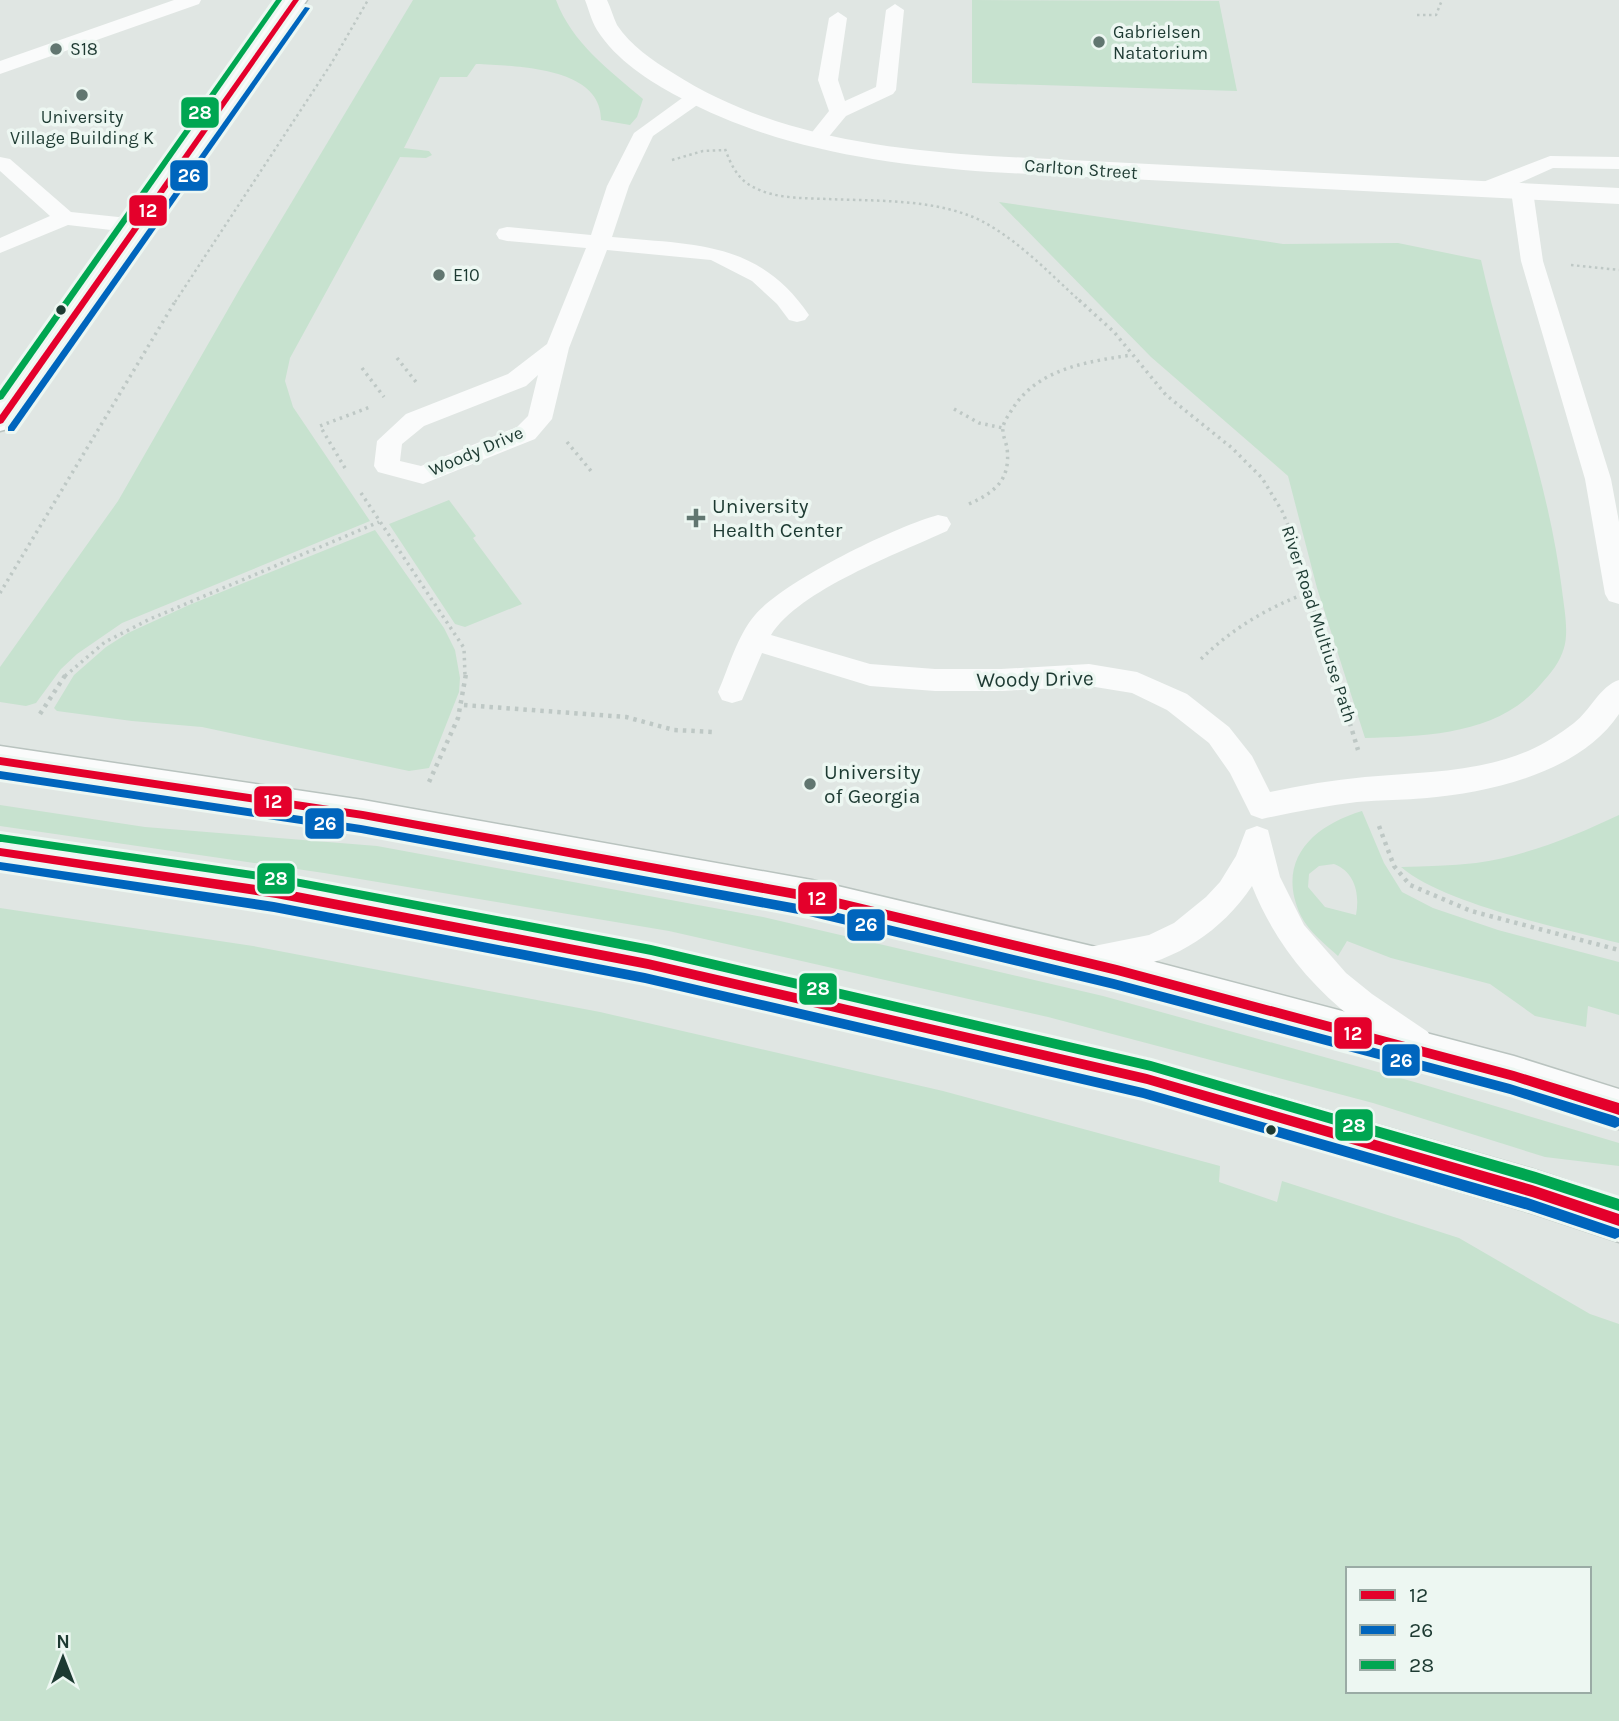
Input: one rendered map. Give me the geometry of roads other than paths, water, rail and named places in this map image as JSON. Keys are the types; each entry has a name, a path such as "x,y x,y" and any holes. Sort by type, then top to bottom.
{"main road":[{"path":"0,421 296,0"},
{"name":"Carlton Street","path":"596,0 609,29 630,51 696,97 747,120 815,141 864,151 942,161 1239,179 1619,196"},
{"path":"0,761 363,815 799,894 1080,961 1434,1055 1619,1109"},
{"path":"0,852 276,893 648,964 1147,1079 1532,1191 1619,1220"}],"lane":[{"path":"0,68 192,0"},
{"path":"815,141 839,112 886,90 895,10"},
{"path":"838,18 828,80 839,112"},
{"name":"Woody Drive","path":"557,348 517,380 415,421 390,441 387,466 423,475 526,433 540,419 557,348 600,242 618,186 644,133 696,97"},
{"path":"1487,189 1550,162 1619,163"},
{"path":"0,164 3,163 65,218"},
{"path":"1522,191 1532,261 1598,479 1619,594"},
{"path":"0,246 65,218 137,226"},
{"path":"507,234 703,251 747,268 772,286 797,315"},
{"path":"732,692 765,621 790,598 938,524"},
{"name":"Woody Drive","path":"756,641 870,675 935,680 1001,680 1089,675 1137,683 1177,702 1219,735 1238,760 1262,806"},
{"path":"1434,1055 1381,1021 1340,989 1289,931 1274,906 1265,883 1257,843 1262,806 1312,796 1434,785 1500,773 1534,761 1565,744 1592,725 1619,691"},
{"path":"1080,961 1130,954 1153,948 1181,935 1223,900 1237,882 1257,843"}],"place":[{"name":"Gabrielsen Natatorium","path":"1099,42"},
{"name":"S18","path":"56,49"},
{"name":"University Village Building K","path":"82,95"},
{"name":"E10","path":"439,275"},
{"name":"University Health Center","path":"696,518"},
{"name":"University of Georgia","path":"810,784"}]}
